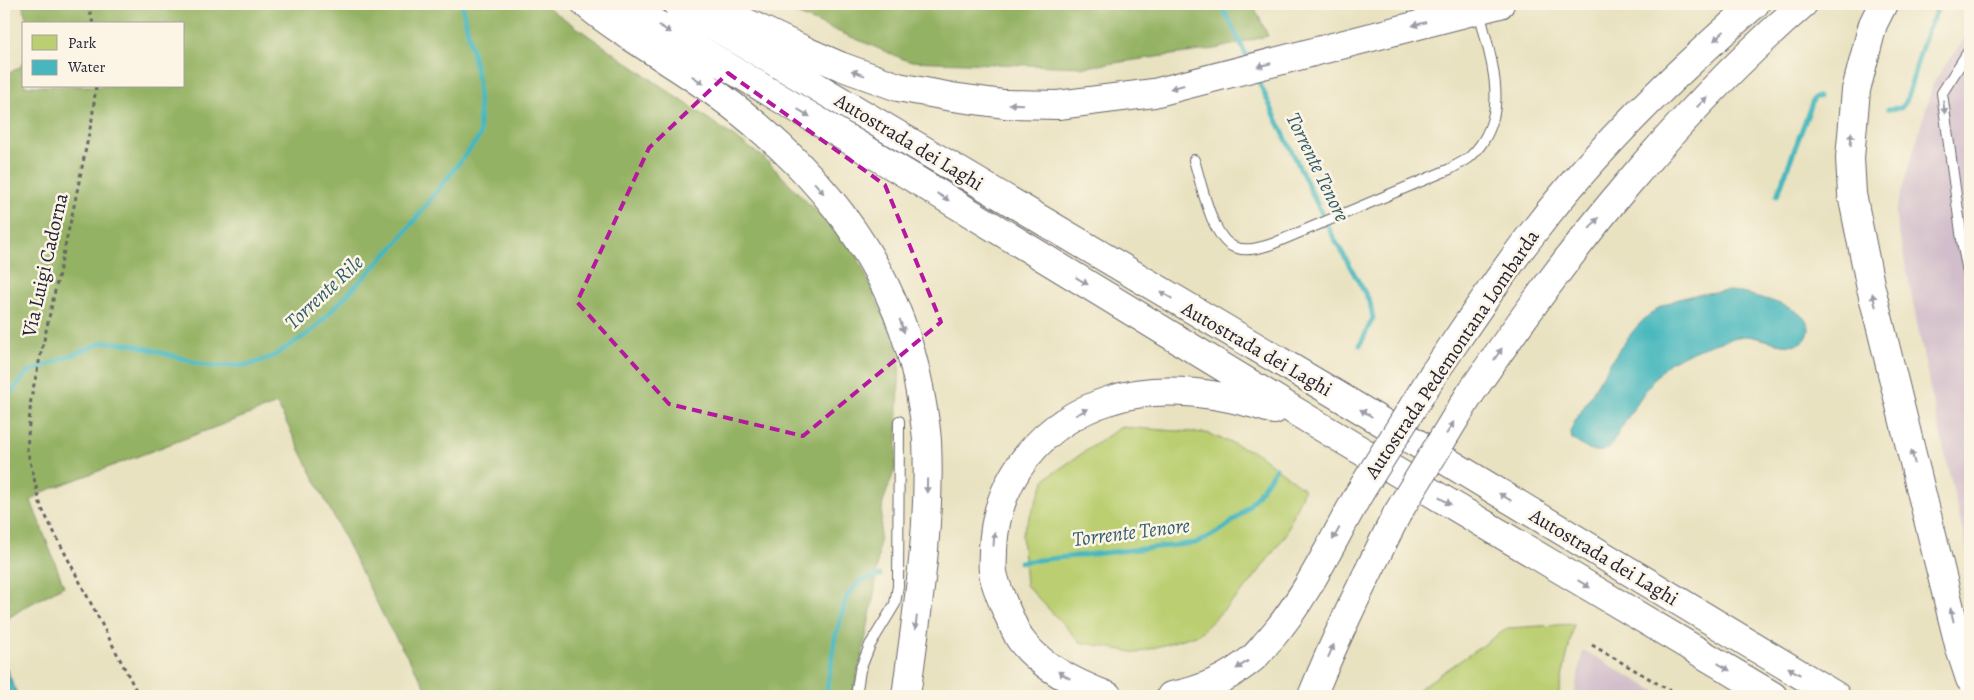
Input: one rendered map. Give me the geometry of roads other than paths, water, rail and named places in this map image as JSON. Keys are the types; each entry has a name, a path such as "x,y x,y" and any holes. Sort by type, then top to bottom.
{"highway":[{"path":"586,4 606,22 710,88 763,131 806,173 851,225 888,288 902,324 914,364 927,439 925,545 906,696"},
{"name":"Autostrada dei Laghi","path":"623,4 913,178 1312,422 1772,696"},
{"name":"Autostrada dei Laghi","path":"677,4 1342,398 1836,696"},
{"path":"713,4 747,23 840,66 898,87 952,98 1004,104 1058,105 1154,93 1489,6"},
{"name":"Autostrada Pedemontana Lombarda","path":"1171,696 1184,694 1221,680 1254,657 1284,623 1313,578 1360,492 1434,373 1535,230 1588,166 1646,104 1755,4"},
{"name":"Autostrada Pedemontana Lombarda","path":"1312,696 1357,594 1397,514 1470,394 1538,296 1623,188 1673,130 1803,4"},
{"path":"1883,4 1873,24 1856,90 1850,158 1852,194 1870,284 1960,650 1970,678"},
{"path":"1108,696 1080,686 1056,671 1032,652 1020,638 1003,602 993,572 994,534 1001,500 1019,465 1044,436 1079,412 1112,399 1152,392 1198,393 1248,402 1312,422"}],"lane":[{"path":"1194,160 1217,230 1224,241 1233,247 1254,249 1303,232 1450,169 1468,158 1482,143 1495,112 1496,93 1489,6"},
{"path":"1970,49 1942,93 1963,247 1970,281"},
{"path":"856,696 860,670 870,645 895,604 898,586 899,421"}],"water":[{"path":"1732,291 1778,303 1800,314 1807,322 1809,330 1806,338 1801,343 1794,345 1776,343 1750,336 1740,337 1687,354 1674,360 1657,376 1639,400 1609,448 1599,452 1594,451 1585,448 1572,439 1571,432 1574,423 1605,371 1626,340 1649,315 1670,302 1687,297 1705,293"},
{"path":"6,667 18,696 4,696 4,669"}],"waterway":[{"name":"Torrente Rile","path":"4,414 10,394 27,373 104,342 131,344 208,366 249,365 272,357 312,331 396,244 480,136 478,80 462,4"},
{"name":"Torrente Tenore","path":"1221,4 1248,59"},
{"path":"1888,109 1901,108 1906,102 1926,33 1940,4"},
{"name":"Torrente Tenore","path":"1256,76 1329,229 1370,302 1373,318 1360,345"},
{"path":"1777,196 1813,100 1815,97 1819,97"},
{"name":"Torrente Tenore","path":"1020,562 1196,543 1223,529 1243,513 1276,468"},
{"name":"Torrente Tenore","path":"826,696 835,638 847,596 860,581 880,575"}]}
